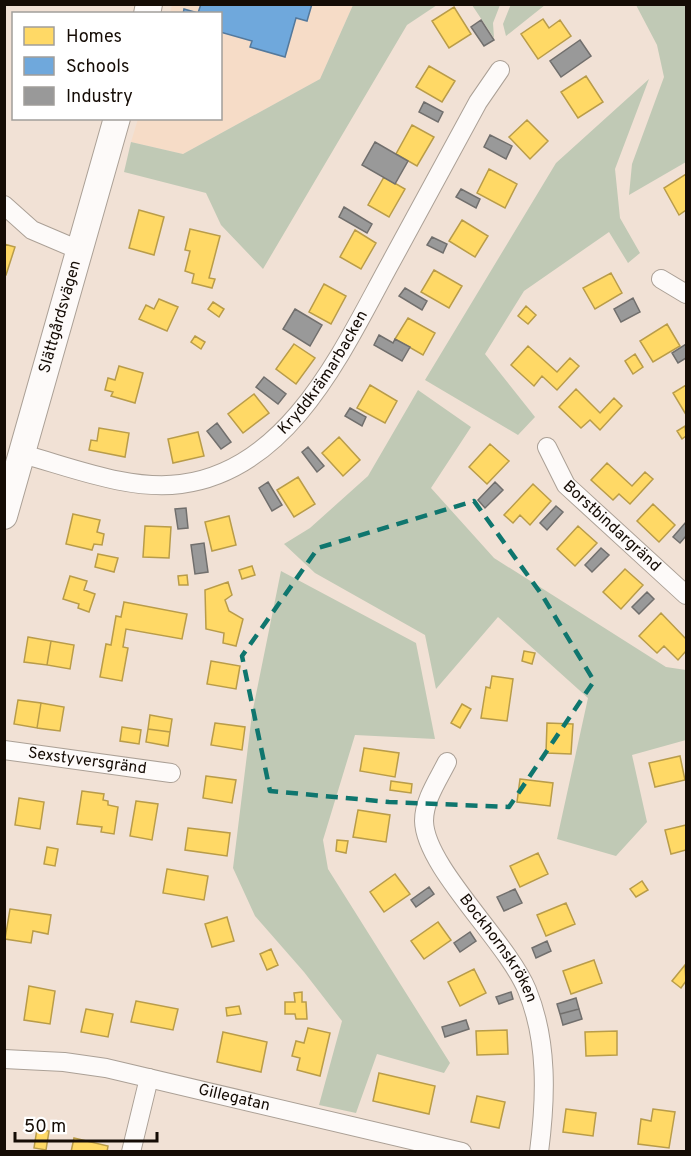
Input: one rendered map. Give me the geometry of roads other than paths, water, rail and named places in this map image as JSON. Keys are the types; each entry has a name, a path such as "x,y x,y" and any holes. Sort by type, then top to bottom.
{"street":[{"name":"Kryddkrämarbacken","path":"22,454 133,482 180,485 197,482 230,468 268,443 303,407 338,357 478,102 500,70"},
{"name":"Slättgårdsvägen","path":"4,516 116,120"},
{"path":"4,206 32,230 79,250"},
{"path":"661,279 687,294"},
{"name":"Borstbindargränd","path":"547,447 566,485 687,595"},
{"name":"Sexstyversgränd","path":"4,750 171,773"},
{"name":"Bockhornskröken","path":"447,762 427,802 424,819 425,833 430,849 441,866 507,955 532,1005 541,1037 544,1072 539,1152"},
{"name":"Gillegatan","path":"4,1059 64,1062 149,1078 462,1152"},
{"path":"131,1152 149,1078"}]}
